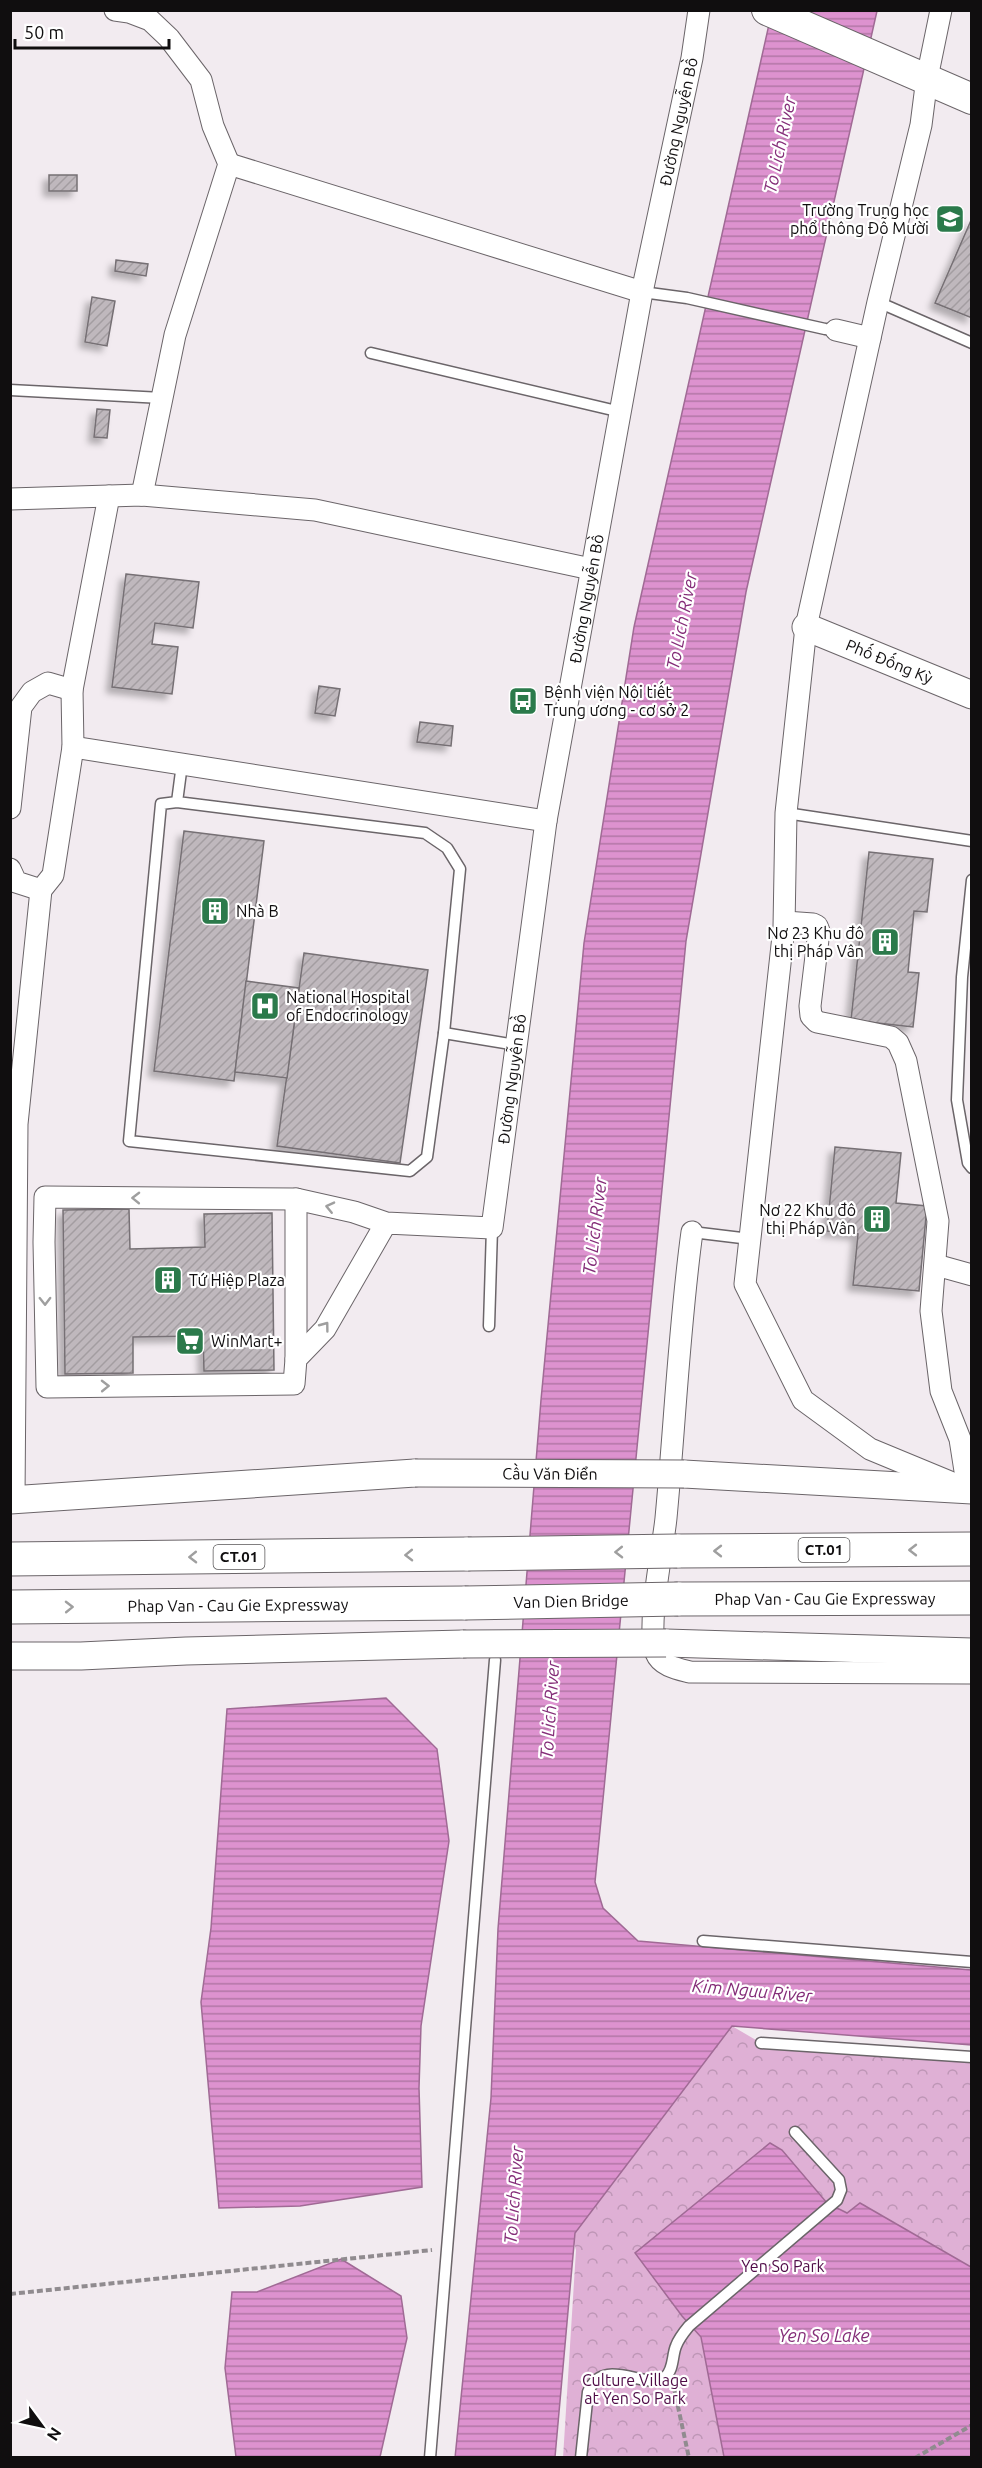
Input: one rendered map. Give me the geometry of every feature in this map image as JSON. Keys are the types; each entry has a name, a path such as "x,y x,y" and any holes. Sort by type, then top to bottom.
{"highway":[{"name":"CT.01","path":"10,1559 972,1549"},
{"name":"Phap Van - Cau Gie Expressway","path":"678,1599 972,1598"},
{"name":"Van Dien Bridge","path":"465,1604 678,1599"},
{"name":"Phap Van - Cau Gie Expressway","path":"10,1607 465,1604"}],"main road":[{"path":"766,10 972,99"}],"street":[{"path":"115,10 129,12 150,20 168,38 201,80 213,126 229,164 175,335 142,495"},
{"name":"Đường Nguyễn Bồ","path":"492,1228 546,821 642,292 692,58 699,10"},
{"path":"784,922 813,924 819,931 810,1006 811,1016 817,1022 891,1037 898,1042 906,1061 938,1221 931,1311 941,1390 967,1450 970,1490 870,1449 803,1400 745,1284 784,922 786,813 806,627 878,302 921,125 927,78 941,10"},
{"path":"229,164 642,292"},
{"path":"830,329 870,338"},
{"path":"10,499 142,495 315,510 591,569"},
{"path":"12,1500 14,1124 41,890 53,875 73,747 72,690 109,496"},
{"name":"Phố Đống Kỳ","path":"806,627 972,695"},
{"path":"10,808 21,707 32,692 48,683 72,690"},
{"path":"73,747 546,821"},
{"path":"10,869 16,882 41,890"},
{"path":"296,1199 294,1384 47,1387 45,1197 296,1199 354,1212 386,1223 492,1228"},
{"path":"296,1359 325,1329 386,1223"},
{"path":"692,1232 683,1302 666,1516 652,1632 656,1655 670,1667 690,1672 972,1672"},
{"path":"936,1265 972,1275"},
{"name":"Cầu Văn Điển","path":"12,1500 415,1473 684,1474 970,1490"},
{"path":"10,1656 81,1656 463,1644 666,1643 972,1652"}],"lane":[{"path":"642,292 687,298 830,329"},
{"path":"878,302 972,343"},
{"path":"371,353 621,412"},
{"path":"10,390 162,398"},
{"path":"177,802 182,764"},
{"path":"177,802 425,833 447,848 460,869 444,1033 427,1157 410,1171 129,1141 161,804 177,802"},
{"path":"786,813 972,841"},
{"path":"972,880 962,977 957,1100 968,1163 972,1168"},
{"path":"444,1033 516,1045"},
{"path":"489,1326 492,1228"},
{"path":"692,1232 750,1239"},
{"path":"430,2457 495,1660"},
{"path":"703,1941 972,1962"},
{"path":"761,2043 972,2057"},
{"path":"581,2457 591,2383 600,2377 612,2375 658,2380 665,2377 671,2369 675,2348 689,2326 837,2200 841,2190 840,2180 795,2132"}],"path":[{"path":"10,2294 448,2248"},
{"path":"671,2369 689,2457"},
{"path":"915,2457 972,2425"}],"green space":[{"name":"Yen So Park","path":"732,2026 761,2043 971,2057 971,2457 563,2458 576,2250 571,2233"}],"water":[{"path":"772,11 877,11 746,592 686,941 595,1882 603,1908 638,1941 971,1970 971,2045 732,2026 575,2233 555,2457 455,2458 491,2098 498,1929 541,1400 584,943 634,627"},
{"path":"386,1698 437,1749 449,1841 421,2026 419,2088 422,2187 300,2206 219,2208 201,2002 211,1928 227,1709"},
{"name":"Yen So Lake","path":"770,2143 782,2150 827,2203 847,2213 860,2203 971,2267 971,2457 724,2457 701,2337 682,2316 635,2253"},
{"path":"341,2259 401,2296 407,2338 380,2457 236,2457 225,2368 232,2292 257,2292"}],"building":[{"path":"49,175 77,175 77,191 49,191"},
{"path":"972,218 972,318 935,303"},
{"path":"116,260 148,264 146,276 115,271"},
{"path":"92,297 115,301 107,346 85,342"},
{"path":"97,409 110,410 107,438 94,437"},
{"path":"126,574 199,582 193,628 155,623 152,644 178,647 172,694 112,687"},
{"path":"319,686 340,689 335,716 315,713"},
{"path":"420,722 453,726 451,746 417,742"},
{"name":"Nhà B","path":"184,831 264,841 234,1081 154,1071"},
{"name":"Nơ 23 Khu đô thị Pháp Vân","path":"869,852 933,859 927,912 914,911 908,972 919,973 913,1027 851,1020"},
{"path":"304,953 428,970 400,1163 277,1146"},
{"path":"246,981 299,988 287,1078 235,1072"},
{"name":"Nơ 22 Khu đô thị Pháp Vân","path":"835,1147 901,1153 896,1203 927,1206 919,1291 853,1285 858,1234 827,1231"},
{"name":"Tứ Hiệp Plaza","path":"129,1209 130,1249 205,1247 204,1214 272,1213 274,1370 204,1371 203,1336 133,1337 133,1373 65,1374 63,1210"}],"place":[{"name":"Trường Trung học phổ thông Đỗ Mười","path":"950,219"},
{"name":"Bệnh viện Nội tiết Trung ương - cơ sở 2","path":"523,701"},
{"name":"Nhà B","path":"215,911"},
{"name":"Nơ 23 Khu đô thị Pháp Vân","path":"885,942"},
{"name":"National Hospital of Endocrinology","path":"265,1006"},
{"name":"Nơ 22 Khu đô thị Pháp Vân","path":"877,1219"},
{"name":"Tứ Hiệp Plaza","path":"168,1280"},
{"name":"WinMart+","path":"190,1341"}],"water label":[{"name":"To Lich River","path":"780,145"},
{"name":"To Lich River","path":"682,621"},
{"name":"To Lich River","path":"595,1226"},
{"name":"To Lich River","path":"550,1710"},
{"name":"Kim Nguu River","path":"752,1991"},
{"name":"To Lich River","path":"514,2195"}],"park label":[{"name":"Culture Village at Yen So Park","path":"635,2389"}]}
